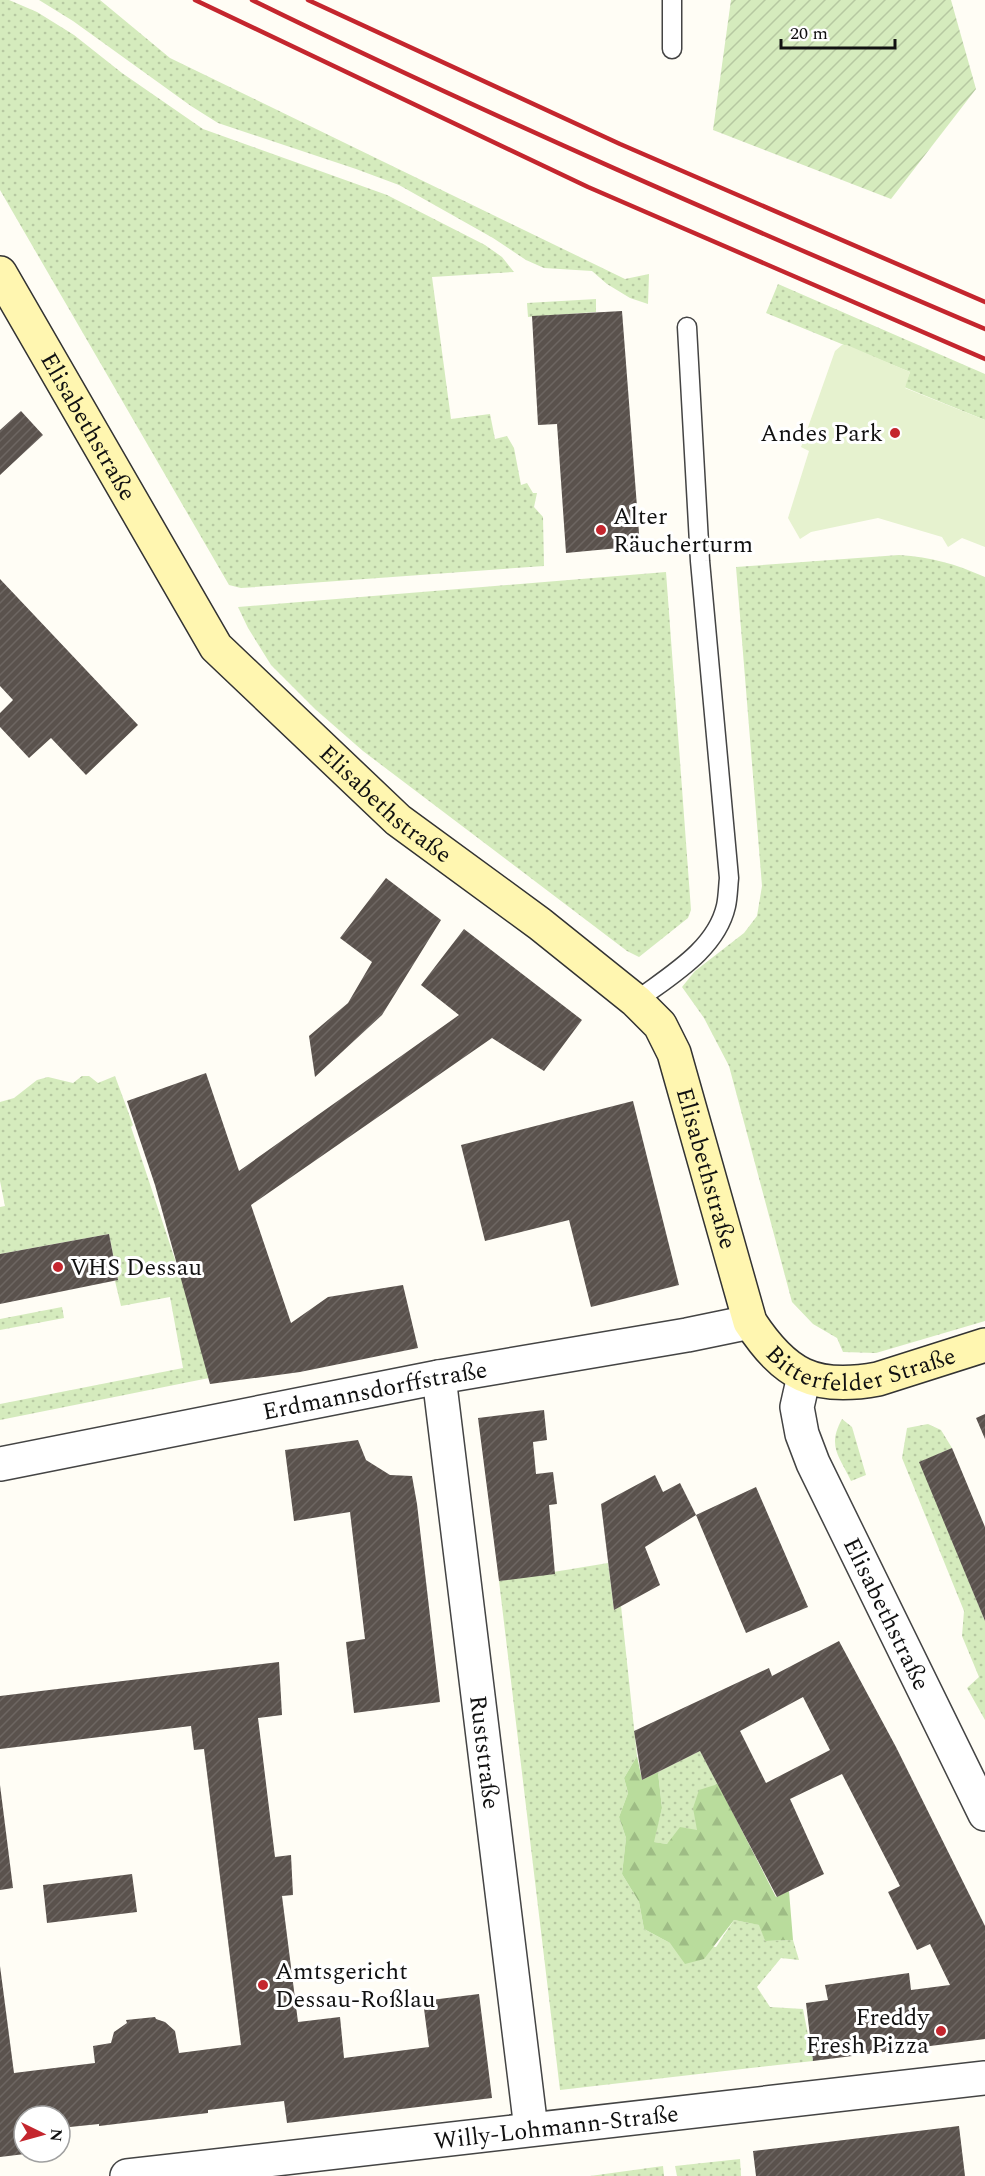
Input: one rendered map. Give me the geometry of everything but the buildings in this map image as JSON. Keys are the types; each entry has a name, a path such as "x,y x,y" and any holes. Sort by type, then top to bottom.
{"street":[{"name":"Elisabethstraße","path":"0,273 216,647 398,820 540,924 636,1001 660,1025 674,1053 750,1322"},
{"name":"Bitterfelder Straße","path":"750,1322 768,1348 789,1367 808,1378 830,1382 860,1382 878,1379 985,1345"},
{"name":"Erdmannsdorffstraße","path":"0,1464 440,1377 750,1322"},
{"name":"Elisabethstraße","path":"804,1376 796,1407 802,1434 813,1463 985,1814"},
{"name":"Ruststraße","path":"440,1377 531,2129"},
{"name":"Willy-Lohmann-Straße","path":"127,2176 985,2078"}],"lane":[{"path":"672,0 672,49"},
{"path":"636,1001 701,951 725,908 729,878 700,561 687,327"}],"green space":[{"path":"0,0 9,0 37,12 74,35 122,73 203,129 387,195 485,245 502,257 514,272 432,277 451,419 490,414 495,439 507,436 514,448 521,485 527,483 533,493 537,493 534,507 543,517 544,566 241,588 229,585 0,190"},
{"path":"39,0 100,0 170,58 625,279 649,274 648,304 630,298 607,284 592,271 544,268 526,260 493,238 399,185 218,123 73,21"},
{"path":"731,0 951,0 976,89 891,199 713,130"},
{"path":"778,284 985,374 985,420 904,387 910,372 766,313"},
{"path":"596,299 596,312 528,317 527,303"},
{"name":"Andes Park","path":"842,345 847,345 910,372 905,388 985,420 985,547 962,538 948,547 942,537 878,518 811,532 800,539 788,518 809,451 801,447 835,351"},
{"path":"899,555 943,562 985,577 985,1321 876,1353 843,1352 837,1338 813,1324 792,1302 729,1066 704,1018 682,987 695,971 744,933 757,916 762,886 736,567"},
{"path":"666,572 691,910 688,918 639,957 627,951 363,751 315,709 271,665 238,607"},
{"path":"82,1076 89,1076 98,1083 115,1076 214,1377 0,1420 0,1404 183,1368 170,1297 121,1306 115,1281 118,1279 109,1234 0,1254 0,1207 5,1206 0,1181 0,1102 14,1098 37,1080 48,1077 73,1083"},
{"path":"62,1307 64,1318 0,1330 0,1319"},
{"path":"842,1419 852,1427 866,1475 851,1481 836,1451 835,1437"},
{"path":"928,1424 941,1430 952,1448 920,1462 985,1621 985,1720 967,1688 979,1677 962,1636 964,1611 902,1458 907,1428"},
{"path":"608,1563 614,1610 621,1606 637,1756 624,1778 628,1793 619,1817 626,1838 622,1874 639,1902 644,1929 670,1943 716,1947 734,1920 760,1925 765,1941 793,1940 799,1960 781,1958 757,1987 770,2007 803,2009 813,2061 560,2090 499,1581"},
{"path":"700,1751 718,1784 698,1830 667,1844 653,1842 662,1808 658,1772"},
{"path":"637,1756 642,1780 658,1772 662,1808 654,1842 667,1844 680,1827 697,1830 693,1808 699,1790 718,1784 776,1897 789,1891 793,1940 765,1941 759,1925 734,1920 704,1959 685,1964 670,1943 644,1929 639,1902 622,1874 626,1838 619,1817 628,1793 624,1778"},
{"path":"740,2159 741,2176 677,2176 675,2166"},
{"path":"663,2166 664,2176 590,2176"}],"railway":[{"path":"195,0 588,187 985,359"},
{"path":"252,0 525,128 985,329"},
{"path":"308,0 620,144 985,302"}],"place":[{"name":"Andes Park","path":"895,433"},
{"name":"Alter Räucherturm","path":"601,530"},
{"name":"VHS Dessau","path":"58,1267"},
{"name":"Amtsgericht Dessau-Roßlau","path":"263,1985"},
{"name":"Freddy Fresh Pizza","path":"941,2031"}]}
